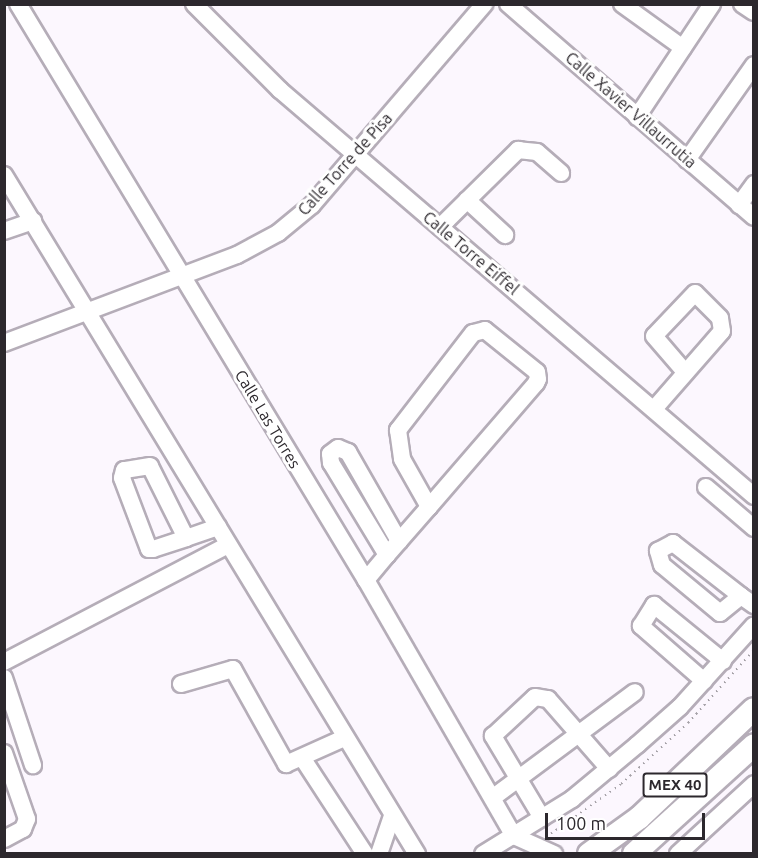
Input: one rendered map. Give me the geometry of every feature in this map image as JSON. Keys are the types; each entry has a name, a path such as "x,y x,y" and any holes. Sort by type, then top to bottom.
{"highway":[{"name":"MEX 40","path":"589,854 639,818 753,709"},
{"name":"MEX 40","path":"634,854 753,745"}],"street":[{"name":"Calle Las Torres","path":"18,4 495,796 514,836"},
{"name":"Calle Torre Eiffel","path":"194,4 354,154 753,496"},
{"name":"Calle Torre de Pisa","path":"4,343 182,276 279,233 312,205 484,4"},
{"name":"Calle Xavier Villaurrutia","path":"508,4 753,217"},
{"path":"622,4 683,48"},
{"path":"638,117 712,4"},
{"path":"742,4 753,12"},
{"path":"687,160 753,65"},
{"path":"440,227 518,150 537,152 561,173"},
{"path":"4,175 90,310 344,738 417,854"},
{"path":"739,205 753,184"},
{"path":"467,200 505,235"},
{"path":"4,231 33,221"},
{"path":"654,409 723,327 695,293 654,336 685,372"},
{"path":"366,580 429,507 538,379 537,372 485,330 473,333 398,430 402,459 429,507"},
{"path":"387,555 331,463 330,454 338,448 348,452 399,541"},
{"path":"186,538 150,466 123,472 146,546 153,549 186,538 218,527"},
{"path":"706,487 753,528"},
{"path":"673,543 747,601 720,613 662,565 658,551 673,543"},
{"path":"4,662 228,545"},
{"path":"704,681 641,626 654,605 723,661"},
{"path":"483,854 542,818 609,769 704,681 753,625"},
{"path":"181,684 233,669 275,753 286,764 303,759 344,738"},
{"path":"4,678 33,765"},
{"path":"495,796 583,735 635,692"},
{"path":"542,818 517,780 493,736 535,697 548,699 583,735 609,769"},
{"path":"4,753 26,825 4,839"},
{"path":"303,759 365,854"},
{"path":"678,854 753,784"},
{"path":"379,854 392,816"},
{"path":"505,854 514,836"},
{"path":"514,836 554,854"}]}
